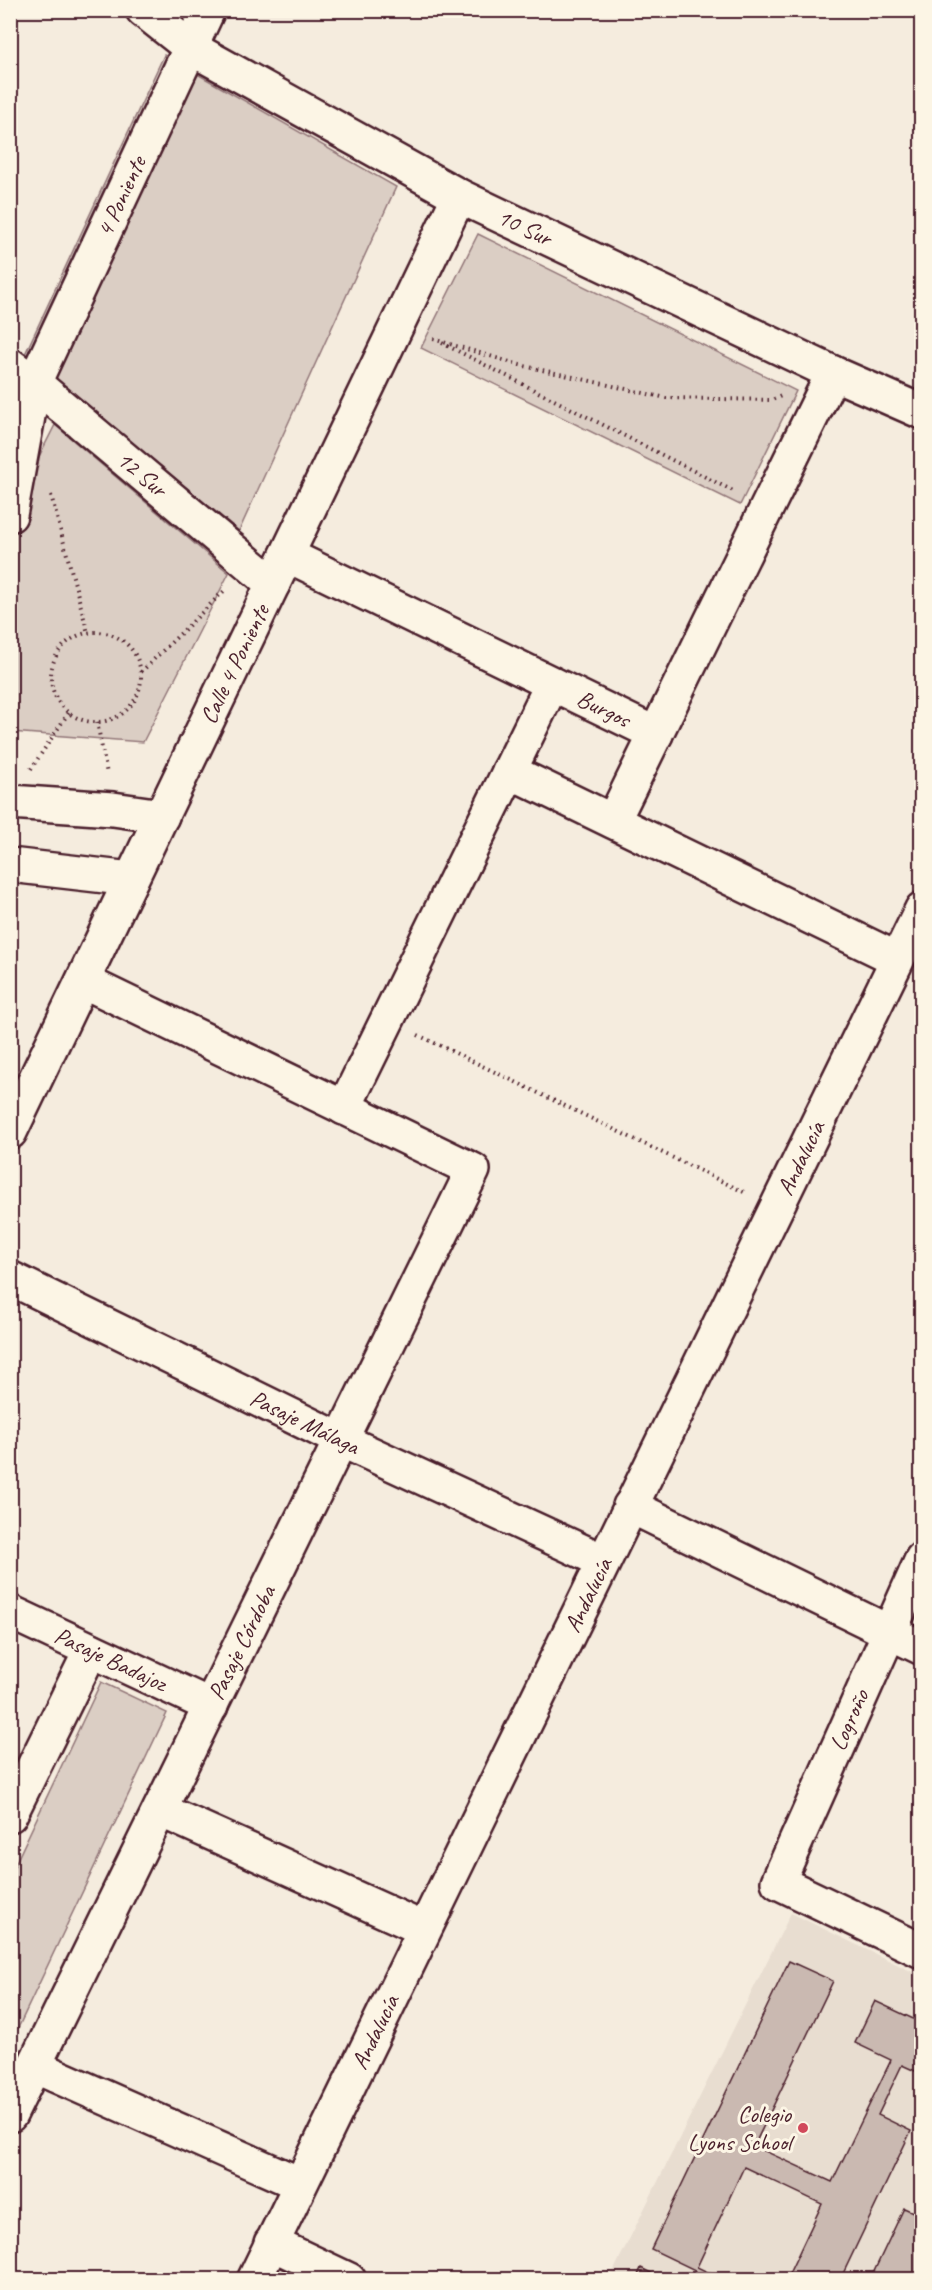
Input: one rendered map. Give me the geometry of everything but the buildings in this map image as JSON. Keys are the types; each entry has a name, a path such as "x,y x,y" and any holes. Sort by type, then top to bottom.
{"street":[{"name":"10 Sur","path":"143,10 191,48 459,196 833,373 921,412"},
{"name":"4 Poniente","path":"10,515 22,374 191,48 208,10"},
{"name":"Calle 4 Poniente","path":"10,1132 162,816 262,574 287,555 459,196"},
{"path":"613,821 833,373"},
{"name":"12 Sur","path":"22,374 262,574"},
{"name":"Burgos","path":"287,555 656,734"},
{"path":"83,981 344,1108 552,684"},
{"path":"509,771 897,959"},
{"path":"10,802 113,809 162,816"},
{"path":"10,865 132,879"},
{"name":"Andalucía","path":"254,2280 921,909"},
{"name":"Pasaje Córdoba","path":"10,2115 473,1170 344,1108"},
{"name":"Pasaje Málaga","path":"10,1278 341,1440 603,1561"},
{"path":"630,1506 921,1648"},
{"name":"Logroño","path":"921,1559 778,1882 921,1951"},
{"name":"Pasaje Badajoz","path":"10,1612 211,1706"},
{"path":"10,1815 91,1650"},
{"path":"160,1810 424,1929"},
{"path":"34,2066 300,2184"},
{"path":"272,2243 349,2280"}],"path":[{"path":"767,507 433,339 520,365 666,398 772,400 782,396"},
{"path":"51,495 88,633"},
{"path":"141,672 262,574"},
{"path":"88,633 103,633 117,637 133,652 141,672 140,686 135,700 125,711 112,719 97,722 82,720 69,712 58,701 52,687 51,672 55,659 63,646 75,637 88,633"},
{"path":"30,771 69,712"},
{"path":"97,722 113,809"},
{"path":"387,1020 776,1207"}],"shaded area":[{"path":"164,55 396,187 239,531 25,354"},
{"path":"478,234 796,391 740,505 421,348"},
{"path":"55,425 229,573 143,742 11,732 11,549 20,494"},
{"path":"101,1682 167,1713 11,2043 11,1873"},
{"name":"Colegio Lyons School","path":"791,1913 921,1976 921,2279 609,2280"}],"place":[{"name":"Colegio Lyons School","path":"803,2128"}]}
